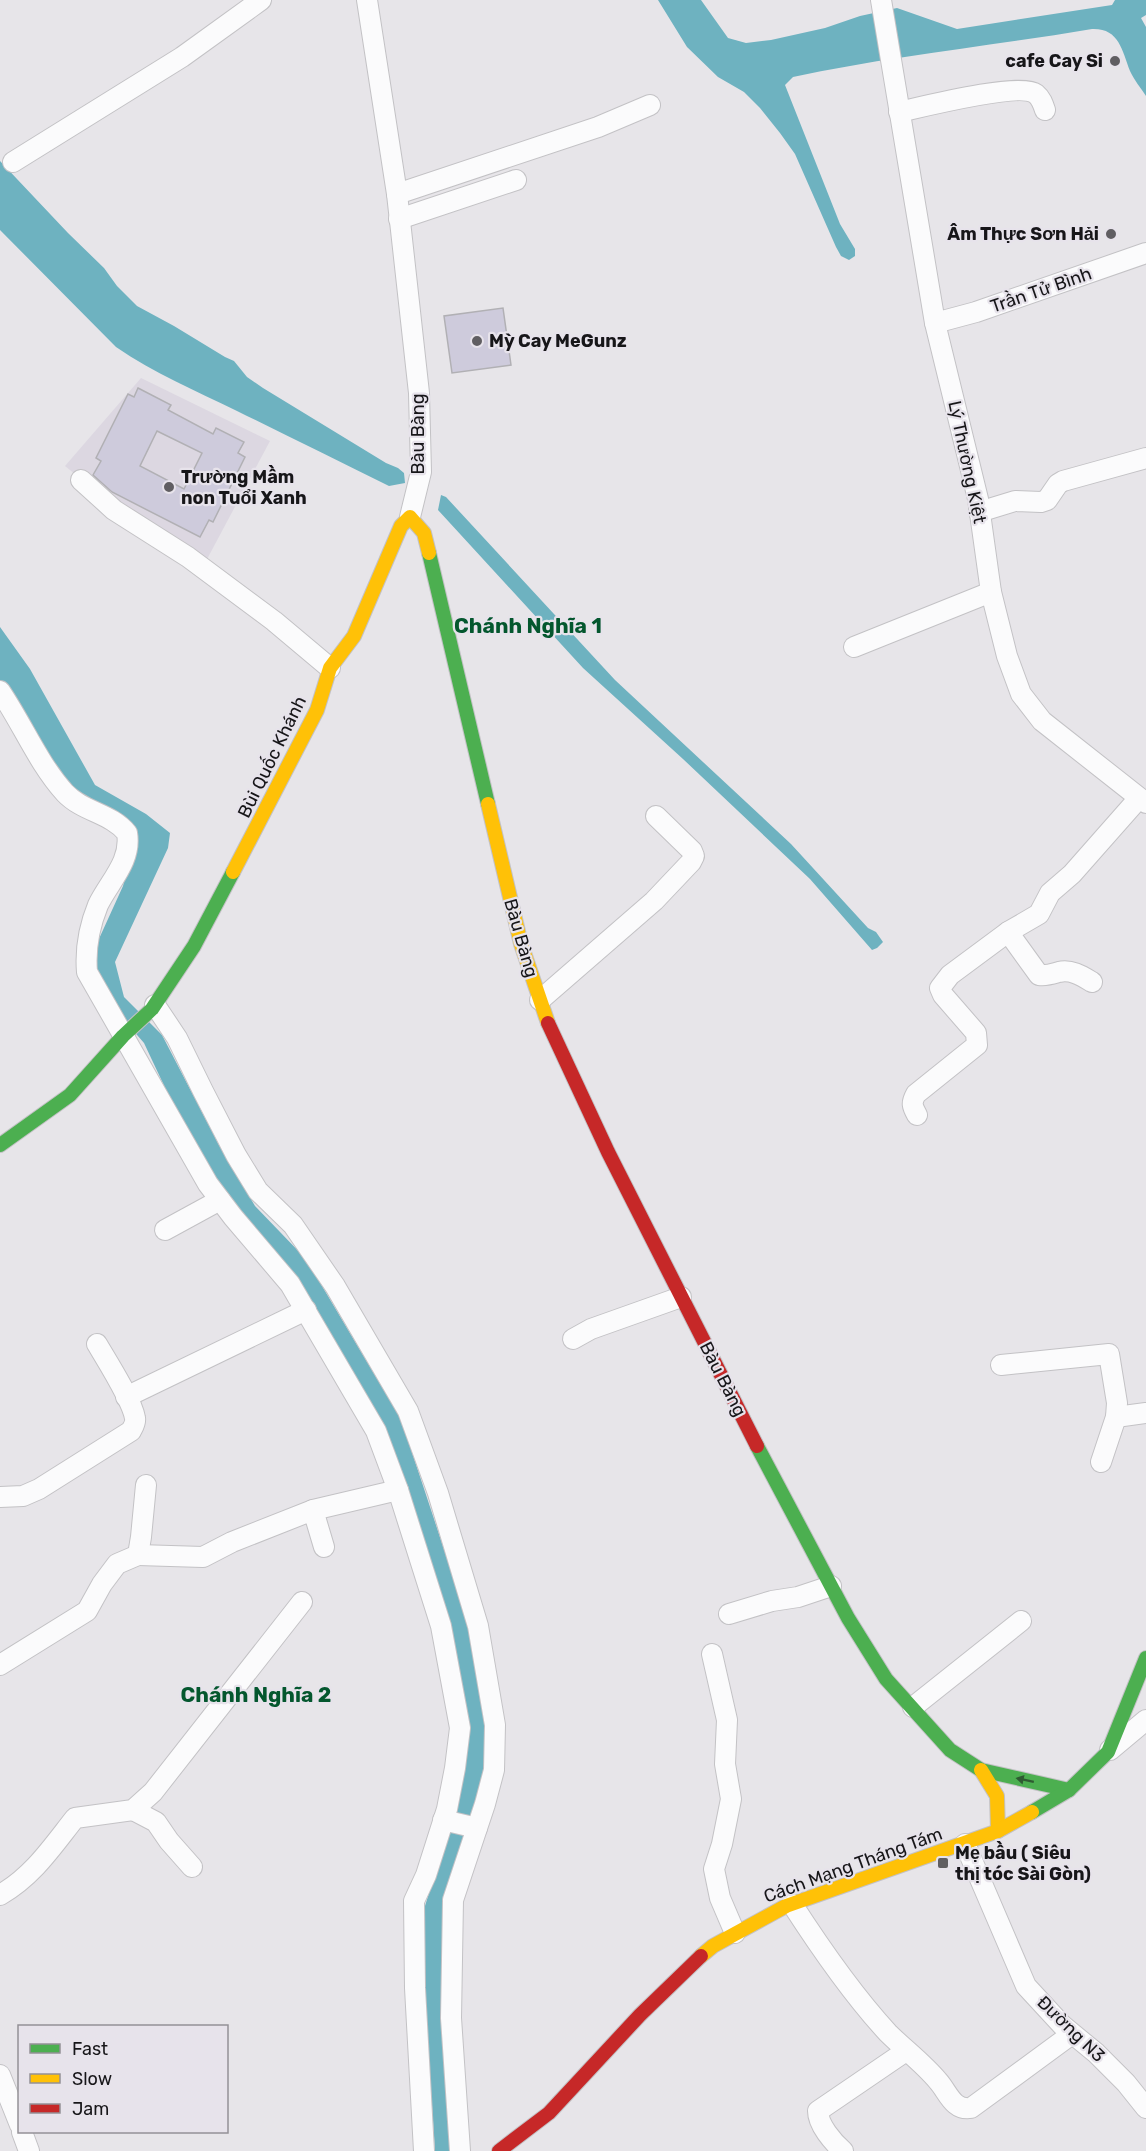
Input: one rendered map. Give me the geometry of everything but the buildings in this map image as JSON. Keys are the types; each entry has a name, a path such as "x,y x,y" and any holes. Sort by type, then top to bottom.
{"street":[{"path":"13,162 182,57 261,0"},
{"name":"Bàu Bàng","path":"367,0 397,194 419,393 421,472 410,517 423,533 521,945 550,1030 681,1297 831,1586 886,1679 950,1750 981,1770"},
{"name":"Lý Thường Kiệt","path":"881,4 935,323 979,512 991,592 1007,656 1021,694 1042,721 1143,801"},
{"path":"899,112 998,92 1028,91 1043,102 1045,110"},
{"path":"397,194 598,127 650,105"},
{"path":"399,219 516,180"},
{"name":"Trần Tử Bình","path":"935,323 976,312 1146,253"},
{"path":"979,512 1015,501 1041,502 1047,500 1058,484 1146,458"},
{"path":"81,480 114,510 188,557 274,621 330,668"},
{"name":"Bùi Quốc Khánh","path":"125,1034 154,1007 194,946 317,710 330,668 354,636 401,525 410,517"},
{"path":"854,647 991,592"},
{"path":"0,691 16,714 37,755 66,795 79,804 112,819 127,833 126,854 110,887 99,902 87,937 85,953 87,972 125,1034 208,1184 290,1284 376,1431 398,1490 441,1626 460,1728 455,1768 443,1820 426,1875 414,1900 415,1989 424,2151"},
{"path":"916,1115 912,1101 916,1094 977,1045 976,1033 943,995 940,988 942,984 950,975 1008,932 1040,915 1050,893 1072,874 1143,801"},
{"path":"540,1000 637,916 692,862 694,858 692,851 656,816"},
{"path":"1008,932 1039,975 1047,976 1062,971 1078,973 1092,982"},
{"path":"154,1007 177,1038 202,1091 258,1191 293,1225 329,1277 408,1411 438,1493 478,1626 495,1725 494,1770 453,1900 451,2018 460,2151"},
{"path":"0,1146 70,1095 125,1034"},
{"path":"165,1230 220,1200"},
{"path":"573,1339 591,1329 681,1297"},
{"path":"126,1397 306,1310"},
{"path":"0,1497 23,1496 39,1489 131,1431 135,1425 135,1417 126,1397 97,1344"},
{"path":"1001,1365 1109,1354 1116,1393 1116,1417 1101,1462"},
{"path":"1116,1417 1146,1413"},
{"path":"138,1555 146,1485"},
{"path":"0,1665 87,1611 102,1584 117,1564 138,1555 203,1557 232,1542 313,1510 398,1490"},
{"path":"313,1510 324,1547"},
{"path":"729,1614 772,1600 798,1597 831,1586"},
{"path":"0,1895 40,1864 75,1818 133,1810 153,1792 302,1602"},
{"path":"913,1707 1021,1621"},
{"path":"712,1654 727,1720 726,1764 730,1799 722,1844 714,1869 720,1898 735,1933"},
{"name":"Cách Mạng Tháng Tám","path":"499,2151 549,2113 640,2015 693,1962 713,1946 792,1904 998,1831 1070,1790 1108,1752 1146,1658"},
{"path":"1108,1752 1146,1719"},
{"path":"981,1770 1070,1790"},
{"path":"981,1770 997,1796 998,1831"},
{"path":"133,1810 156,1822 192,1867"},
{"path":"443,1820 477,1828"},
{"name":"Đường N3","path":"965,1844 1026,1986 1072,2034 1096,2053 1126,2083 1146,2108"},
{"path":"792,1904 823,1953 887,2032 938,2080 957,2106 964,2109 970,2108 1072,2034"},
{"path":"843,2151 824,2128 818,2117 818,2111 906,2051"},
{"path":"0,2075 18,2120"},
{"path":"22,2133 29,2151"}],"shaded area":[{"name":"Trường Mầm non Tuổi Xanh","path":"141,378 270,441 205,563 117,508 65,466"}],"water":[{"path":"658,0 701,0 728,38 746,43 825,28 860,16 897,8 957,29 1112,5 1115,0 1146,0 1146,15 1141,18 1146,27 1146,96 1132,74 1122,48 1114,36 1108,32 1092,29 867,63 793,77 785,85 840,224 855,249 855,256 849,260 841,256 836,247 795,154 780,133 744,92 718,77 687,47"},
{"path":"0,161 104,268 117,286 137,306 234,361 247,377 263,388 386,463 398,468 404,473 405,483 389,486 175,381 116,347 0,230"},
{"path":"441,495 446,497 615,680 791,844 868,928 876,932 883,942 877,948 872,950 810,879 583,668 438,510"},
{"path":"0,627 30,669 95,785 146,814 170,833 168,848 115,962 124,997 162,1035 219,1145 255,1206 306,1259 401,1419 470,1628 492,1736 480,1811 445,1919 458,2151 435,2151 420,1922 457,1803 466,1762 469,1720 455,1646 409,1499 248,1230 184,1128 144,1043 99,991 88,963 123,886 129,862 131,832 82,798 58,775 0,682"}],"traffic: fast":[{"path":"429,553 488,804"},
{"path":"0,1145 70,1095 123,1036 152,1009 194,946 233,872"},
{"path":"757,1446 848,1618 886,1679 950,1750 981,1770 1069,1790"},
{"path":"1032,1812 1069,1790 1108,1752 1146,1658"}],"traffic: slow":[{"path":"233,872 317,710 330,668 354,636 401,526 410,517 424,533 429,553"},
{"path":"488,804 521,944 548,1023"},
{"path":"981,1770 997,1796 998,1831"},
{"path":"701,1956 713,1946 786,1906 998,1831 1032,1812"}],"traffic: jam":[{"path":"548,1023 608,1152 757,1446"},
{"path":"499,2151 549,2113 640,2015 701,1956"}],"place":[{"name":"cafe Cay Si","path":"1115,61"},
{"name":"Âm Thực Sơn Hải","path":"1111,234"},
{"name":"Mỳ Cay MeGunz","path":"477,341"},
{"name":"Trường Mầm non Tuổi Xanh","path":"169,487"},
{"name":"Mẹ bầu ( Siêu thị tóc Sài Gòn)","path":"943,1863"}],"district":[{"name":"Chánh Nghĩa 1","path":"528,625"},
{"name":"Chánh Nghĩa 2","path":"256,1694"}]}
